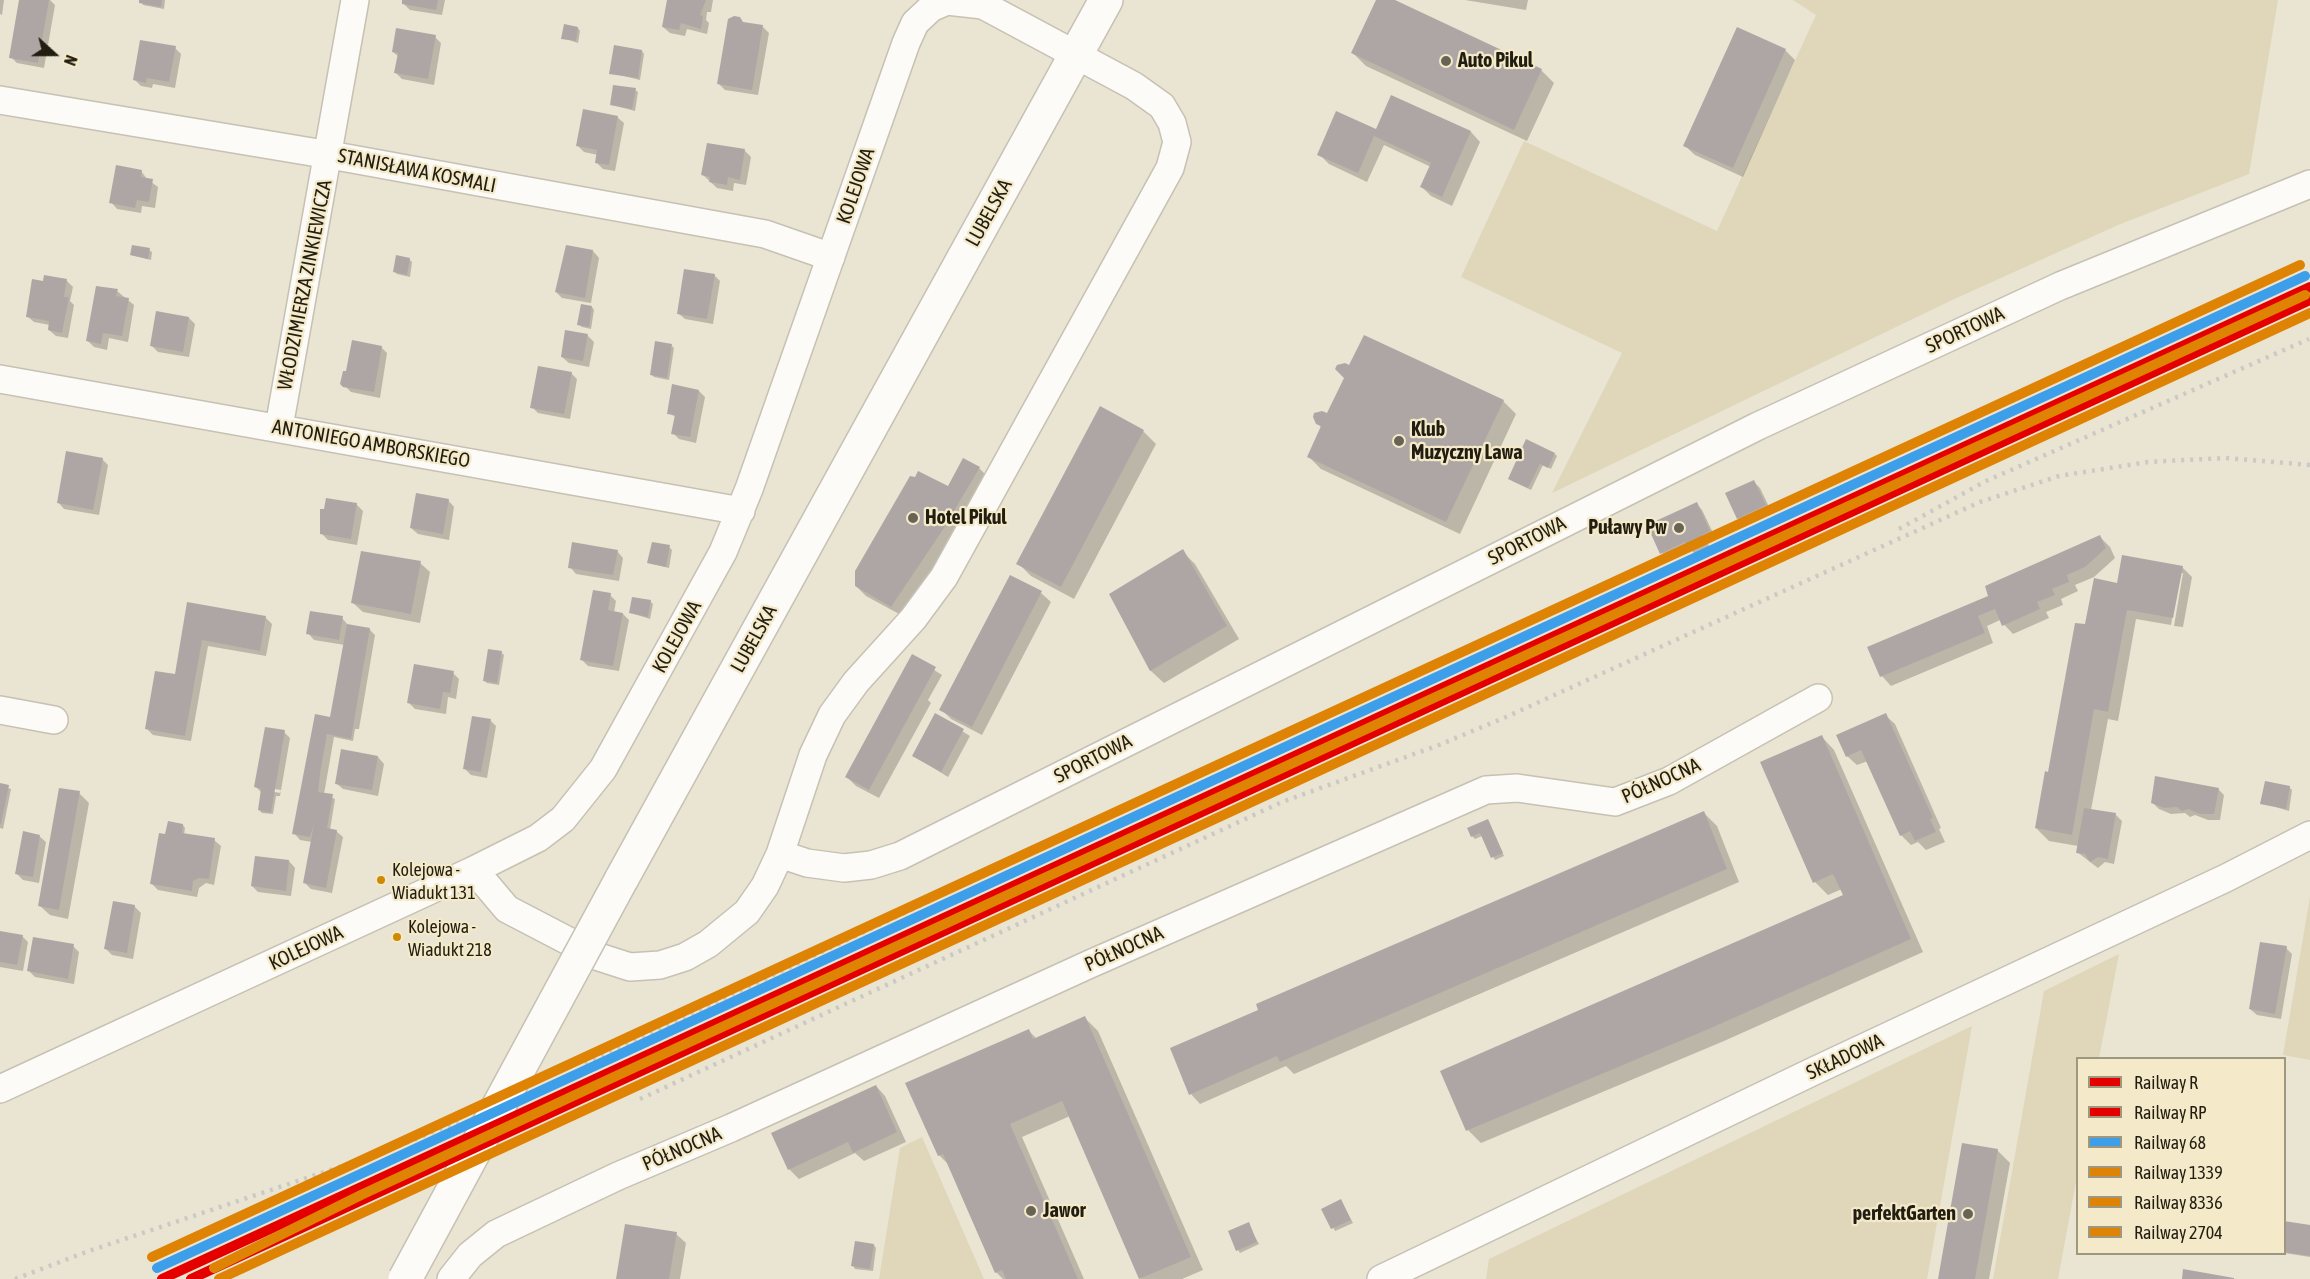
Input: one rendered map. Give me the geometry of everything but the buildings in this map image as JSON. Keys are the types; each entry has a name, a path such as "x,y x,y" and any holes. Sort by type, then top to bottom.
{"main road":[{"name":"LUBELSKA","path":"405,1279 621,880 1106,0"}],"street":[{"name":"WŁODZIMIERZA ZINKIEWICZA","path":"279,427 330,155 355,0"},
{"name":"KOLEJOWA","path":"0,1089 474,870 538,838 563,819 603,768 704,590 741,511 915,23 931,8 947,1 983,5 1134,86 1162,106 1172,123 1177,142 1174,159 944,577 913,619 856,682 832,715 813,755 780,854 765,886 747,912 728,930 685,957 660,965 630,967 599,957 507,909 474,870"},
{"name":"STANISŁAWA KOSMALI","path":"0,100 330,155 765,234 831,257"},
{"name":"SPORTOWA","path":"780,854 807,863 844,868 871,865 900,856 1758,426 2060,286 2310,184"},
{"name":"ANTONIEGO AMBORSKIEGO","path":"0,379 741,511"},
{"name":"PÓŁNOCNA","path":"451,1279 470,1255 496,1234 608,1181 1090,964 1486,790 1517,788 1615,802 1669,781 1818,698"},
{"path":"0,710 54,720"},
{"name":"SKŁADOWA","path":"1381,1279 1825,1066 2226,878 2310,835"}],"shaded area":[{"path":"1793,0 2278,0 2249,174 2118,225 1950,301 1552,493 1622,353 1461,277 1524,141 1717,231 1816,15"},
{"path":"2310,897 2310,1060 2283,1055"},
{"path":"2119,954 2099,1057 2076,1057 2076,1181 2058,1279 1993,1279 2044,991"},
{"path":"1972,1026 1927,1279 1486,1279 1489,1259"},
{"path":"922,1137 984,1279 879,1279 900,1148"}],"railway":[{"path":"1899,529 1986,481 2309,339"},
{"path":"640,1099 1282,802 1439,745 1506,717 1980,502 2059,476 2148,462 2225,458 2310,465"},
{"path":"585,1064 1490,636"},
{"path":"15,1279 89,1251 384,1152 462,1120"}],"rail line":[{"name":"8336","path":"152,1257 2300,265"},
{"name":"68","path":"157,1268 2305,276"},
{"name":"R","path":"162,1279 2310,287"},
{"name":"2704","path":"214,1268 361,1195 575,1095 2305,295"},
{"name":"RP","path":"191,1279 2310,300"},
{"name":"1339","path":"219,1279 2310,313"}],"place":[{"name":"Auto Pikul","path":"1446,61"},
{"name":"Klub Muzyczny Lawa","path":"1399,441"},
{"name":"Hotel Pikul","path":"913,518"},
{"name":"Puławy Pw","path":"1679,528"},
{"name":"Kolejowa - Wiadukt 131","path":"381,880"},
{"name":"Kolejowa - Wiadukt 218","path":"397,937"},
{"name":"Jawor","path":"1031,1211"},
{"name":"perfektGarten","path":"1968,1214"}]}
